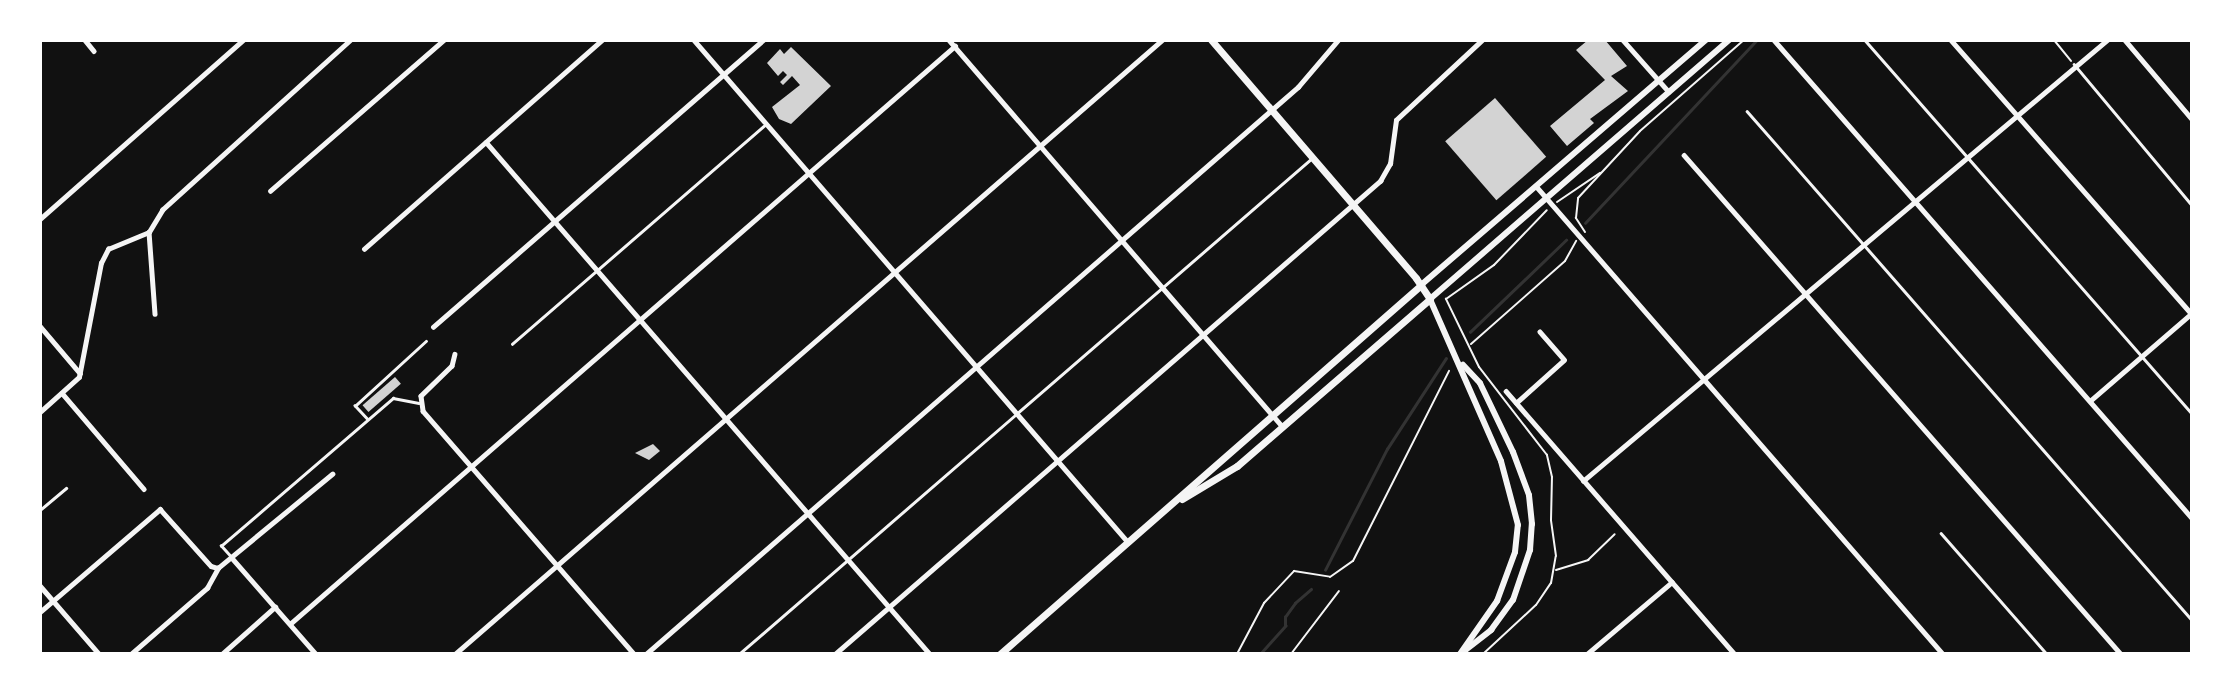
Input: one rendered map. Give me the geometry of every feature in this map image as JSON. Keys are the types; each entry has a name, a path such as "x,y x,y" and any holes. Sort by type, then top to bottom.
{"main road":[{"path":"1211,40 1421,285 1462,364 1468,390 1512,488 1518,525 1515,552 1497,601 1460,654"},
{"path":"1000,654 1182,499 1272,415 1706,40"},
{"path":"1182,499 1222,477 1282,427 1730,40"},
{"path":"1460,654 1491,630 1513,600 1530,550 1532,524 1529,495 1513,452 1480,383 1462,364"}],"street":[{"path":"85,40 94,51"},
{"path":"40,219 243,40"},
{"path":"40,412 80,373 102,258 113,246 149,232 171,201 350,40"},
{"path":"270,191 444,40"},
{"path":"364,249 602,40"},
{"path":"694,40 1129,543"},
{"path":"433,327 763,40"},
{"path":"949,40 1282,427"},
{"path":"455,654 1162,40"},
{"path":"646,654 1271,110 1338,40"},
{"path":"835,654 1354,205 1387,173 1392,131 1403,111 1482,40"},
{"path":"1623,40 1669,93"},
{"path":"1774,40 2192,518"},
{"path":"1951,40 2191,314 2090,401"},
{"path":"1583,481 1807,295 2074,64 2107,40"},
{"path":"2125,40 2190,115"},
{"path":"290,624 954,47"},
{"path":"486,142 930,654"},
{"path":"1684,155 2120,654"},
{"path":"1536,186 1943,654"},
{"path":"149,232 155,314"},
{"path":"40,326 80,373"},
{"path":"1516,403 1564,360 1540,332"},
{"path":"456,354 452,366 424,392 419,403 470,467 634,654"},
{"path":"1506,391 1735,654"},
{"path":"62,393 144,489"},
{"path":"131,654 207,588 218,568 331,474"},
{"path":"40,612 160,509 211,566 218,568"},
{"path":"232,558 316,654"},
{"path":"1587,654 1672,582"},
{"path":"40,586 99,654"},
{"path":"222,654 275,607"}],"lane":[{"path":"1865,40 2192,413"},
{"path":"2074,64 2192,205"},
{"path":"1747,110 2192,620"},
{"path":"512,344 766,124"},
{"path":"739,654 1312,157"},
{"path":"367,419 355,406 426,341"},
{"path":"232,558 221,546 367,419 397,396 419,403"},
{"path":"40,510 66,488"},
{"path":"1941,533 2047,654"}],"path":[{"path":"1471,344 1565,261 1586,231 1576,218 1577,198 1640,131 1744,40"},
{"path":"2054,40 2074,64"},
{"path":"1237,654 1264,603 1294,571 1330,576 1353,561 1449,371"},
{"path":"1556,570 1588,560 1615,534"},
{"path":"1291,654 1339,591"}],"building":[{"path":"1588,40 1605,40 1627,66 1611,76 1628,91 1590,119 1594,123 1567,146 1550,126 1605,80 1576,50"},
{"path":"791,47 831,86 791,124 779,119 772,107 800,85 792,76 783,85 780,82 787,75 783,71 778,76 767,63 780,49 784,54"},
{"path":"1495,98 1546,157 1496,200 1445,141"},
{"path":"395,377 401,384 368,412 363,405"},
{"path":"653,444 660,451 649,460 635,453"}],"waterway":[{"path":"1585,223 1757,40"},
{"path":"1470,332 1566,240"},
{"path":"1325,570 1387,449 1446,358"},
{"path":"1260,654 1285,626 1285,617 1295,603 1311,589"}]}
